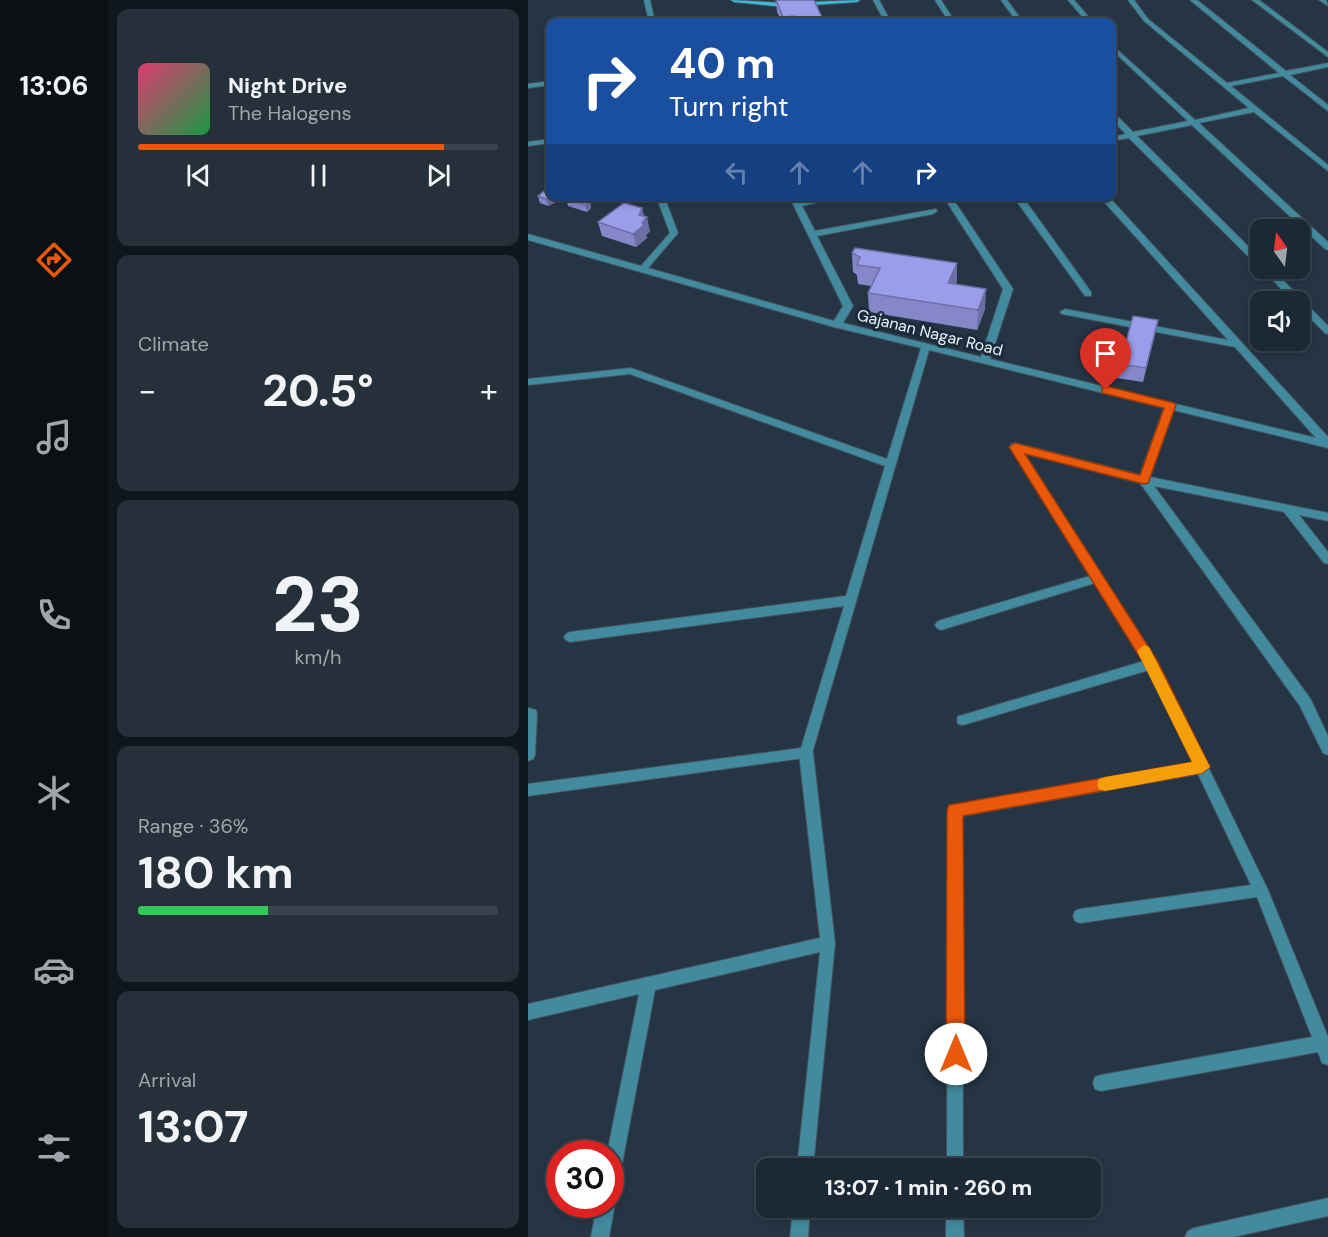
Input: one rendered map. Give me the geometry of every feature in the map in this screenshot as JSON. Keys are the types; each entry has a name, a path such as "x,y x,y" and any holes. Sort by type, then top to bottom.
{"main road":[{"path":"734,0 796,5 857,0"}],"street":[{"path":"647,0 651,18"},
{"path":"876,0 886,18"},
{"path":"938,0 949,18"},
{"path":"1004,0 1017,18"},
{"path":"1071,0 1087,18"},
{"path":"1131,0 1146,20 1328,169"},
{"path":"1193,0 1328,109"},
{"path":"1255,0 1328,55"},
{"path":"1322,0 1328,4"},
{"path":"1116,51 1328,247"},
{"path":"1227,85 1328,65"},
{"path":"528,86 546,84"},
{"path":"1116,138 1257,109"},
{"path":"1116,120 1250,253"},
{"path":"528,144 546,142"},
{"path":"643,270 674,233 662,201"},
{"path":"795,201 849,306 837,325"},
{"path":"950,201 1008,289 985,361"},
{"path":"1021,201 1088,294"},
{"path":"1108,201 1328,444"},
{"path":"812,234 933,211"},
{"name":"Gajanan Nagar Road","path":"528,237 837,325 1328,444"},
{"path":"1277,279 1288,291"},
{"path":"1065,312 1238,345"},
{"path":"1310,313 1328,330"},
{"path":"807,1158 828,943 806,753 926,346"},
{"path":"528,382 631,371 890,465"},
{"path":"1144,480 1170,405"},
{"path":"1101,1083 1325,1050 1261,890 1152,664 1015,447 1144,480 1328,517"},
{"path":"1144,480 1305,702 1328,749"},
{"path":"1287,508 1328,560"},
{"path":"941,626 1097,578"},
{"path":"570,637 851,600"},
{"path":"963,720 1152,664"},
{"path":"528,713 531,714 528,755"},
{"path":"528,790 806,753"},
{"path":"955,1158 955,810 1202,767"},
{"path":"1080,916 1261,890"},
{"path":"528,1012 828,943"},
{"path":"618,1140 648,985"},
{"path":"1194,1237 1328,1207"},
{"path":"600,1237 603,1218"},
{"path":"799,1237 801,1218"},
{"path":"955,1218 955,1237"}],"building":[{"path":"776,0 814,0 822,18 795,18 794,16 783,17"},
{"path":"546,189 546,199 538,196"},
{"path":"572,201 590,201 585,205"},
{"path":"624,203 642,208 639,215 647,217 642,223 644,225 633,234 598,222"},
{"path":"855,248 957,263 948,283 986,289 978,310 868,293 880,268 857,265 860,257 852,253"},
{"path":"1133,316 1158,320 1146,368 1120,364"}],"slow traffic":[{"path":"1105,784 1202,767 1144,651"}],"route":[{"path":"956,1054 955,810 1202,767 1152,664 1015,447 1144,480 1170,405 1106,390"}]}
